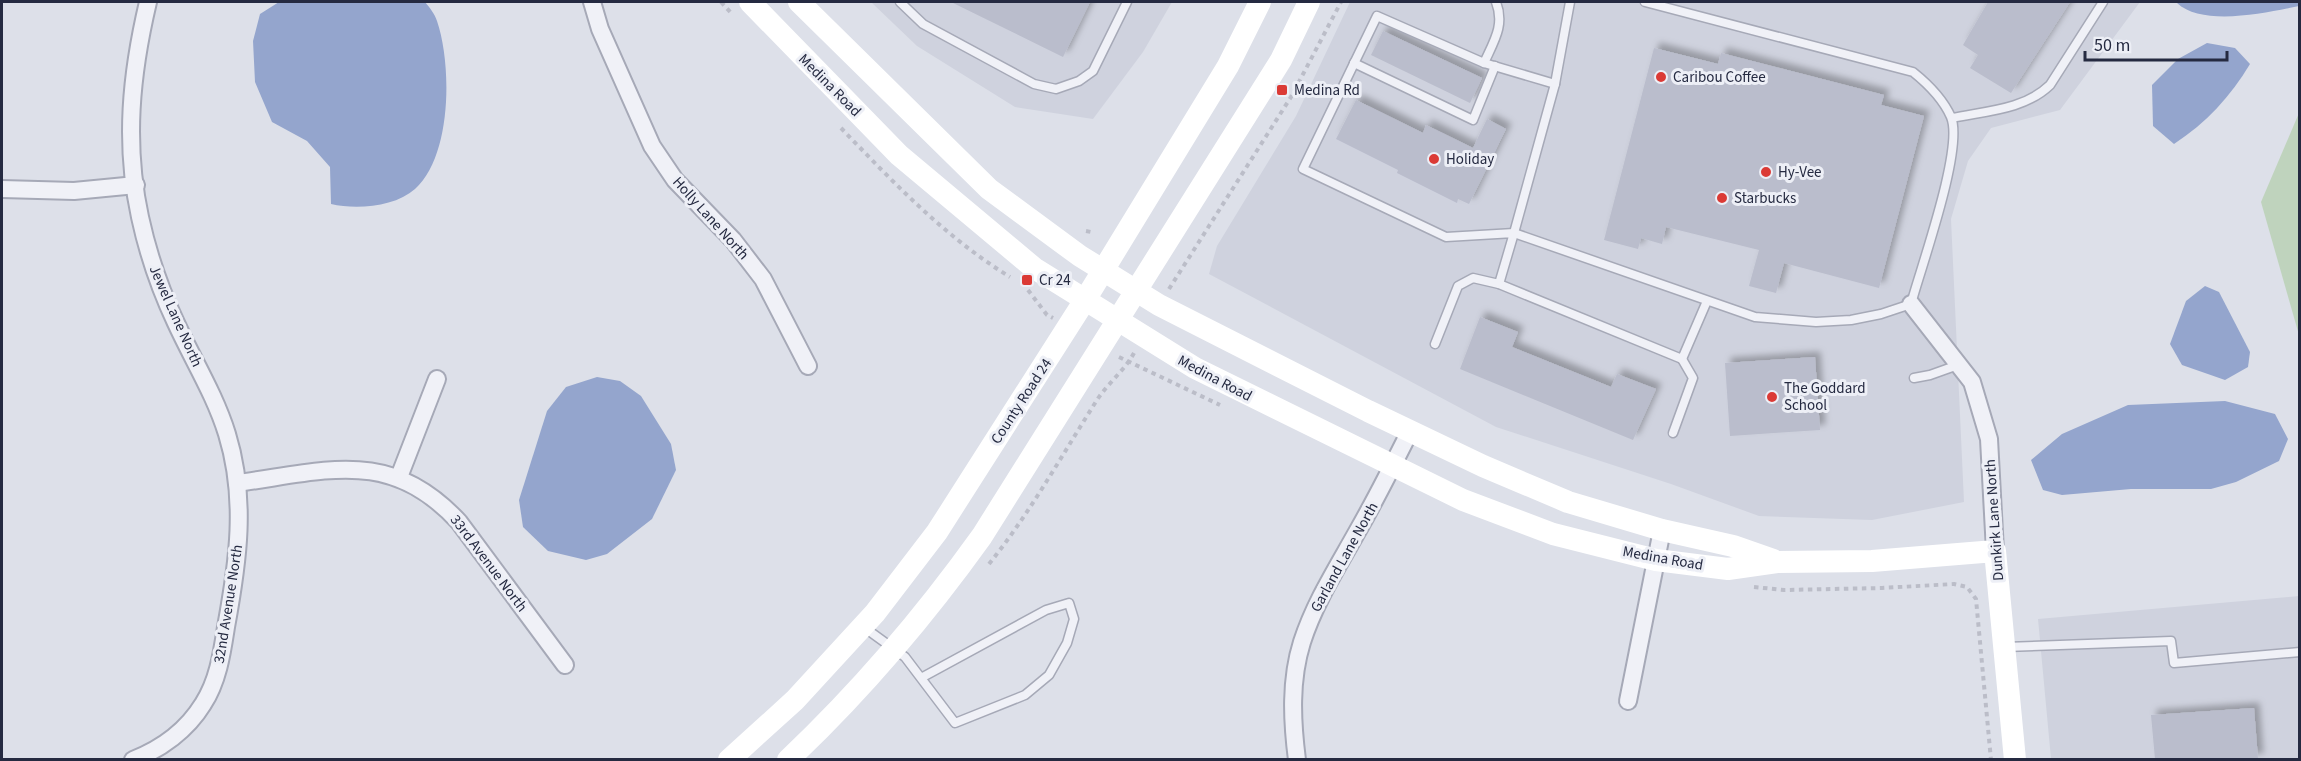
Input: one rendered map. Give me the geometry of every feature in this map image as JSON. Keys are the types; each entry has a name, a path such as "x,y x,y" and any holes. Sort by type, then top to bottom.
{"street":[{"name":"Jewel Lane North","path":"148,2 138,43 130,101 140,215 154,272 210,391 227,435 237,483"},
{"name":"Holly Lane North","path":"592,2 600,29 652,146 675,180 733,240 763,279 808,366"},
{"name":"Medina Road","path":"750,2 899,155 1034,268 1195,368 1463,500 1553,534 1656,560 1728,569 1777,562 1872,561 1995,551"},
{"name":"Medina Road","path":"799,2 990,189 1102,270 1159,305 1410,431 1568,502 1662,530 1733,546 1777,562"},
{"name":"County Road 24","path":"729,759 795,700 862,626 937,532 1085,300 1228,66 1260,2"},
{"path":"788,759 895,650 933,604 982,536 1281,60 1309,2"},
{"path":"2,189 74,191 136,185"},
{"name":"Dunkirk Lane North","path":"1911,304 1972,382 1989,439 1995,551 2014,759"},
{"path":"399,477 437,379"},
{"name":"Garland Lane North","path":"1297,759 1293,732 1293,691 1302,644 1328,581 1410,431"},
{"name":"33rd Avenue North","path":"237,483 334,470 362,469 399,477 417,484 440,501 459,522 565,664"},
{"name":"32nd Avenue North","path":"133,759 163,745 186,726 203,704 215,680 237,571 240,525 237,483"},
{"path":"1628,701 1662,530"}],"lane":[{"path":"900,2 923,24 1034,84 1056,89 1079,81 1093,71 1127,2"},
{"path":"1484,63 1500,26 1500,13 1496,2"},
{"path":"1499,284 1555,84 1570,2"},
{"path":"1555,84 1484,63 1377,16 1303,169 1446,237 1514,233 1755,317 1816,322 1851,320 1881,314 1911,304 1953,152 1952,118 1937,95 1913,72 1645,2"},
{"path":"1952,118 2026,103 2039,96 2050,85 2103,2"},
{"path":"1354,63 1473,120 1495,66"},
{"path":"1435,344 1458,286 1473,278 1499,284 1682,359 1693,378 1673,432"},
{"path":"1682,359 1707,302"},
{"path":"1914,378 1958,365"},
{"path":"862,626 905,657 955,723 1025,695 1049,675 1067,643 1074,619 1069,603 1046,610 921,678"},
{"path":"2004,647 2171,641 2174,663 2300,651"}],"path":[{"path":"1175,276 1292,97 1341,2"}],"shaded area":[{"path":"871,2 1172,2 1143,52 1093,119 1015,107 917,46"},
{"path":"1350,2 2140,2 2060,110 1991,128 1968,161 1951,219 1964,502 1872,520 1759,516 1671,484 1496,427 1209,274 1217,246 1296,116"},
{"path":"2299,596 2299,759 2051,759 2038,619"}],"green space":[{"path":"2299,113 2299,335 2261,202"}],"water":[{"path":"279,2 425,2 432,11 442,39 445,61 445,109 442,133 436,155 427,174 407,195 375,206 352,207 331,204 330,167 307,141 272,122 255,82 253,41 260,14"},
{"path":"2300,2 2299,6 2235,16 2202,15 2177,3"},
{"path":"2207,43 2235,48 2250,64 2235,87 2217,108 2174,144 2153,126 2152,85 2178,59"},
{"path":"2205,286 2219,292 2250,352 2248,367 2225,380 2182,365 2170,344 2186,301"},
{"path":"597,377 620,381 641,396 671,444 676,470 652,519 607,554 586,560 548,551 523,527 519,500 547,411 566,387"},
{"path":"2225,401 2275,414 2288,439 2279,461 2236,482 2211,489 2131,489 2062,495 2043,490 2031,460 2062,434 2128,405"}],"building":[{"path":"951,2 1090,2 1063,57"},
{"path":"1988,2 2070,2 2011,93 1970,68 1978,55 1963,45"},
{"path":"1383,31 1482,78 1470,103 1371,55"},
{"name":"Hy-Vee","path":"1654,48 1718,64 1721,53 1884,95 1881,105 1924,116 1879,288 1784,263 1776,293 1749,286 1759,250 1666,227 1662,244 1641,238 1638,249 1604,240"},
{"name":"Holiday","path":"1356,100 1423,133 1426,125 1473,148 1487,119 1506,129 1469,204 1458,199 1457,203 1336,139"},
{"path":"1480,317 1518,332 1512,347 1611,387 1617,374 1656,389 1633,440 1460,369"},
{"name":"The Goddard School","path":"1815,357 1820,430 1730,436 1725,363"},
{"path":"2254,708 2258,759 2155,759 2151,715"}],"place":[{"name":"Caribou Coffee","path":"1661,77"},
{"name":"Medina Rd","path":"1282,90"},
{"name":"Holiday","path":"1434,159"},
{"name":"Hy-Vee","path":"1766,172"},
{"name":"Starbucks","path":"1722,198"},
{"name":"Cr 24","path":"1027,280"},
{"name":"The Goddard School","path":"1772,397"}]}
